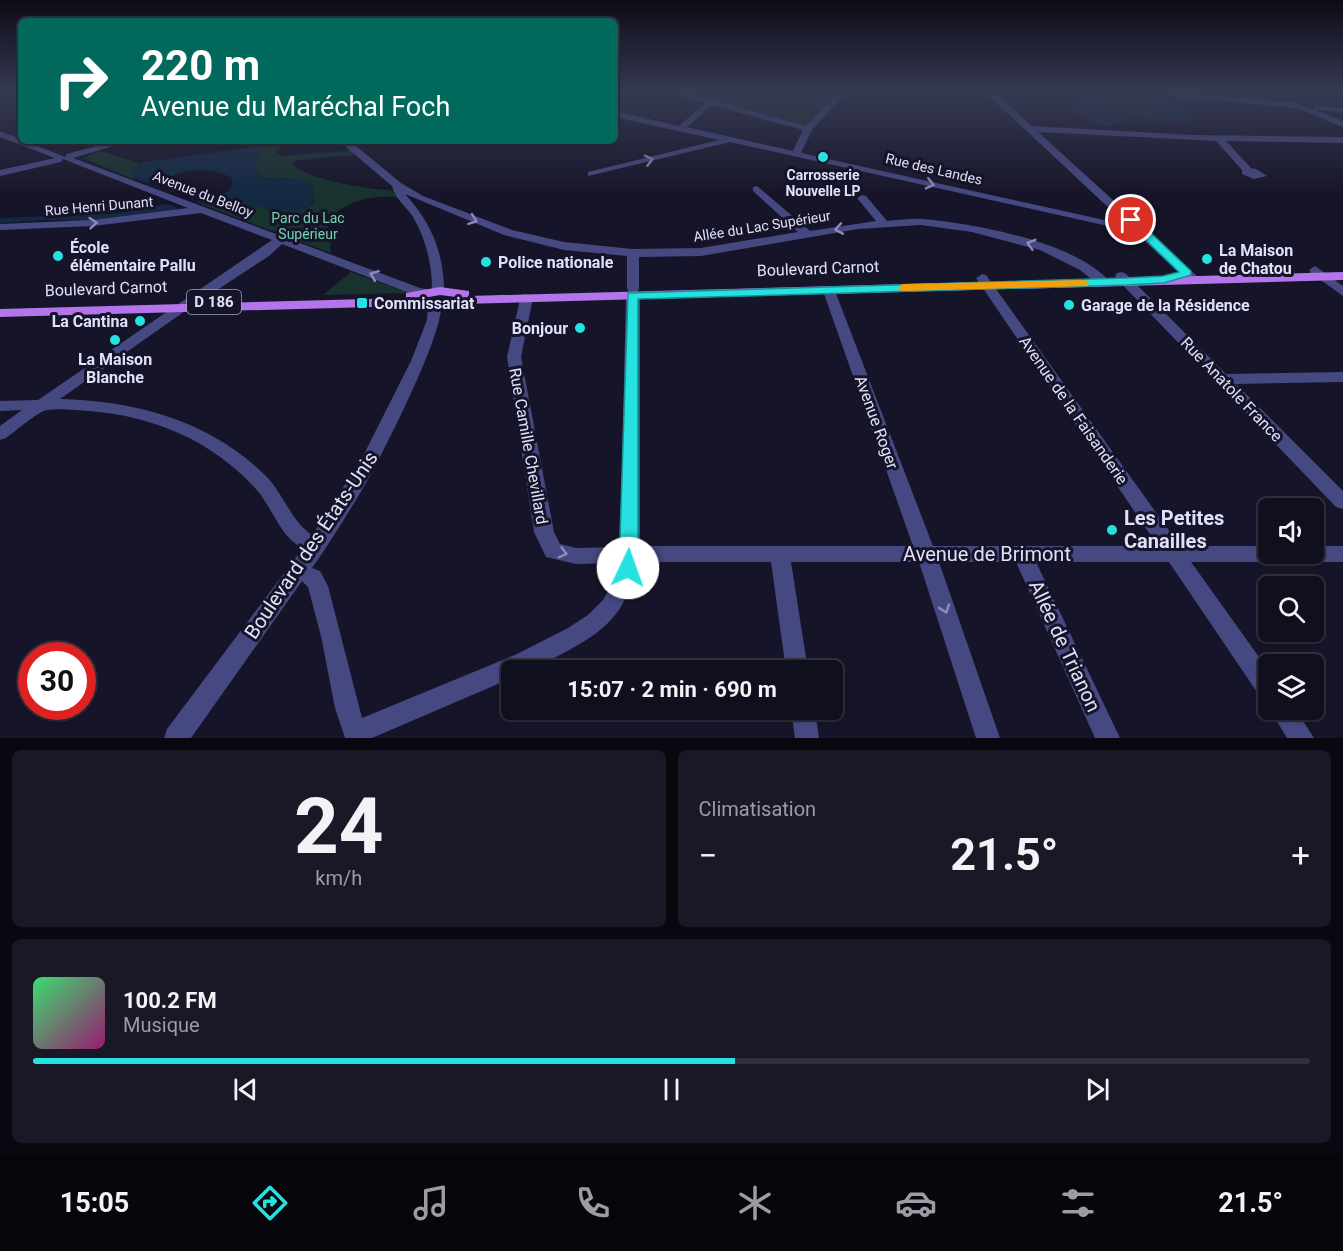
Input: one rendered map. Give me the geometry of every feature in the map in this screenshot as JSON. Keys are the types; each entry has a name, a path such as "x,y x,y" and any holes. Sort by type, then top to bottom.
{"main road":[{"name":"D 186","path":"1319,274 1343,269"},
{"name":"D 186","path":"526,298 633,292 1191,276 1319,274 1343,276"},
{"name":"D 186","path":"1124,279 1164,280 1191,276"},
{"name":"Boulevard Carnot","path":"0,308 408,302 436,298 633,292"},
{"name":"Boulevard Carnot","path":"436,298 526,298"},
{"name":"Boulevard Carnot","path":"0,313 185,305"}],"street":[{"name":"Rue des Landes","path":"673,127 1130,230 1141,229"},
{"path":"796,154 808,129 802,127"},
{"path":"1030,129 1218,138 1343,140"},
{"path":"1030,129 1191,276"},
{"name":"Avenue du Belloy","path":"0,134 18,141"},
{"path":"1218,138 1248,171"},
{"path":"592,174 728,140"},
{"name":"Avenue du Belloy","path":"27,144 436,298"},
{"path":"0,172 114,144"},
{"path":"348,144 415,201"},
{"path":"397,185 402,198 415,201"},
{"path":"757,189 808,235"},
{"path":"862,198 883,223"},
{"name":"Allée du Lac Supérieur","path":"415,201 520,236 583,249 633,253 701,252 883,223 946,224 1021,240 1058,253 1102,280"},
{"name":"Boulevard des États-Unis","path":"176,738 316,545 369,462 398,407 434,320 436,298 436,258 415,201"},
{"name":"Rue Henri Dunant","path":"0,226 93,223 200,210"},
{"path":"0,434 185,305 265,254 281,239"},
{"path":"297,571 313,577 318,586 356,736 534,657 596,622 621,589 630,554 633,253"},
{"path":"1319,274 1343,292"},
{"name":"Rue Anatole France","path":"1124,279 1343,502"},
{"name":"Avenue de la Faisanderie","path":"985,282 1258,674"},
{"name":"Avenue Roger","path":"828,288 926,554"},
{"name":"Rue Camille Chevillard","path":"526,298 514,357 544,532 553,551 564,554 576,556 630,554"},
{"path":"1222,380 1336,378 1343,390"},
{"path":"0,406 130,408 159,416 182,426 242,464 267,489 300,540 316,545"},
{"path":"0,420 40,407"},
{"name":"Avenue de Brimont","path":"630,554 1343,554"},
{"path":"926,554 988,738"},
{"name":"Allée de Trianon","path":"1022,554 1108,738"},
{"path":"780,555 796,660"},
{"path":"804,720 807,738"},
{"path":"1289,720 1302,738"}],"green space":[{"name":"Parc du Lac Supérieur","path":"250,144 285,144 276,152 281,156 351,151 355,155 296,160 292,163 298,169 322,179 354,186 391,190 397,197 377,197 359,201 335,214 328,221 331,253 205,206 260,206 280,213 303,209 313,204 314,196 311,192 314,187 301,179 275,179 263,176 253,166 261,150 249,147"},
{"path":"99,151 140,163 132,174 135,178 83,158"},
{"path":"351,272 409,293 323,295"}],"water":[{"path":"256,147 261,150 253,167 259,174 270,179 305,180 314,187 311,192 314,196 312,204 301,210 280,213 260,206 205,206 197,203 197,198 228,192 233,184 231,178 216,172 194,170 159,181 144,182 132,174 137,165 145,162"},
{"path":"168,204 179,209 88,221 43,220 0,223 0,218 110,214"}],"slow traffic":[{"path":"903,288 1084,283"}],"place":[{"name":"Carrosserie Nouvelle LP","path":"823,157"},
{"name":"École élémentaire Pallu","path":"58,256"},
{"name":"La Maison de Chatou","path":"1207,259"},
{"name":"Police nationale","path":"486,262"},
{"name":"Commissariat","path":"362,303"},
{"name":"Garage de la Résidence","path":"1069,305"},
{"name":"La Cantina","path":"140,321"},
{"name":"Bonjour","path":"580,328"},
{"name":"La Maison Blanche","path":"115,340"},
{"name":"Les Petites Canailles","path":"1112,530"}],"route":[{"path":"628,568 633,295 1126,282 1164,280 1187,273 1131,220"}]}
